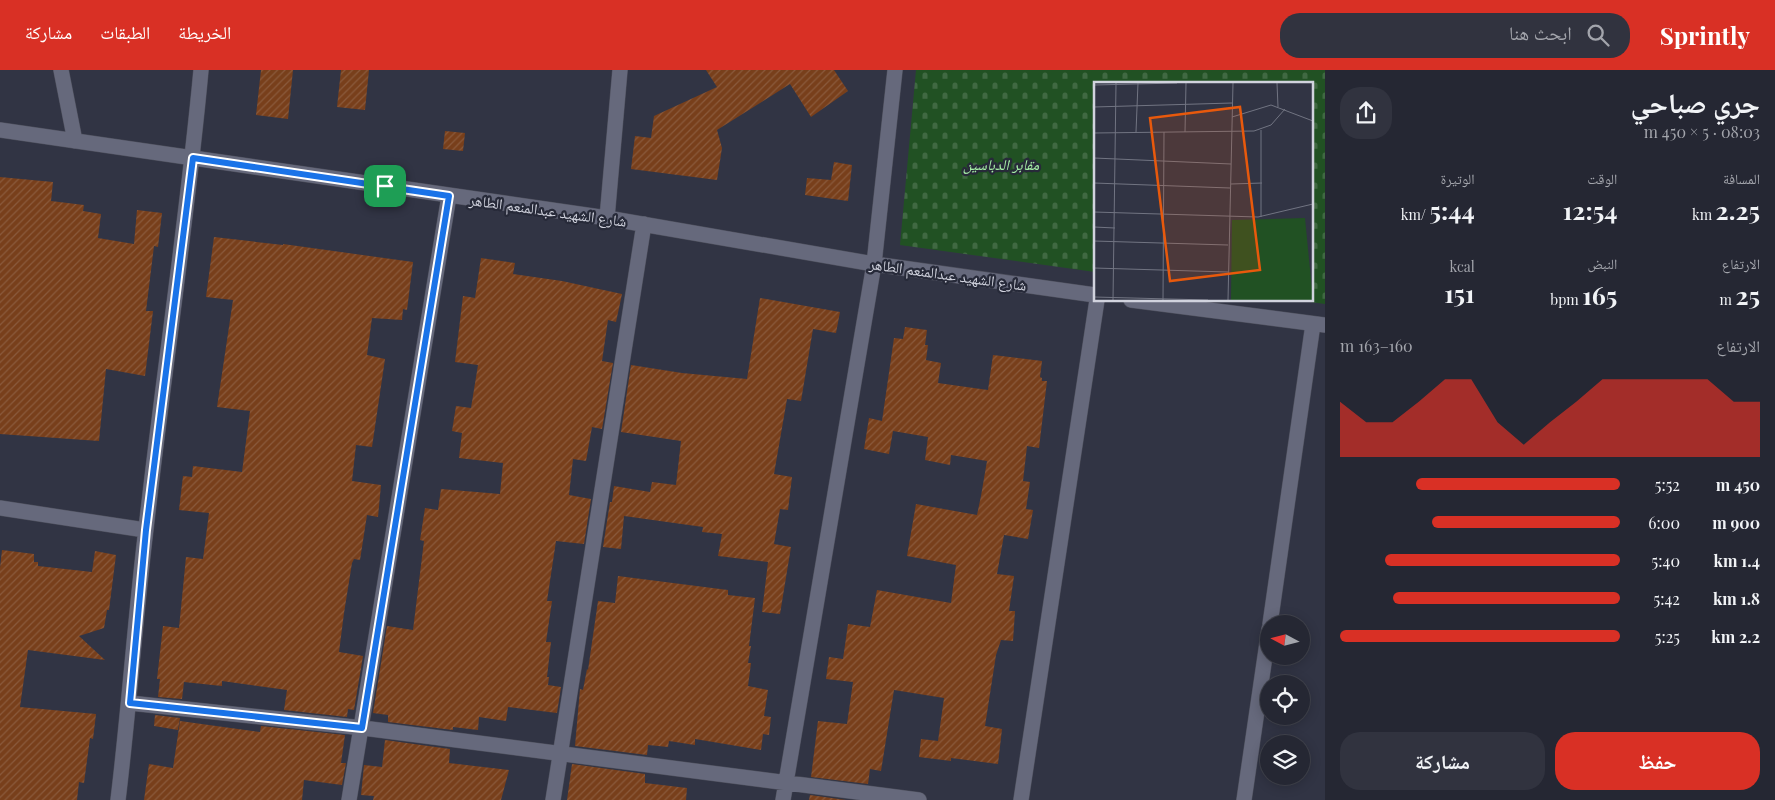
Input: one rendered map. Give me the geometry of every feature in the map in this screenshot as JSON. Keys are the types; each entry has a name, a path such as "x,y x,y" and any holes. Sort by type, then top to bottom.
{"street":[{"path":"61,70 75,141"},
{"path":"118,800 130,703 146,530 193,158 201,70"},
{"path":"607,218 620,70"},
{"path":"783,800 874,264 895,70"},
{"name":"شارع الشهيد عبدالمنعم الطاهر","path":"0,130 607,218 874,264 1094,295"},
{"path":"350,800 449,196"},
{"path":"553,800 644,224"},
{"path":"1021,800 1097,301"},
{"path":"1139,301 1319,325 1271,615"},
{"path":"0,508 146,530"},
{"path":"1244,800 1264,665"},
{"path":"130,703 362,728 919,800"}],"green space":[{"name":"مقابر الدباسين","path":"916,70 1325,70 1325,304 1303,301 1312,301 1312,82 1094,82 1094,272 900,245"}],"building":[{"path":"261,70 293,70 288,119 256,115"},
{"path":"341,70 369,70 365,110 337,107"},
{"path":"706,70 834,70 848,91 811,117 790,84 717,130 722,148 717,180 631,169 635,136 651,138 654,116 717,87"},
{"path":"445,131 465,133 463,151 443,149"},
{"path":"834,162 852,165 848,201 805,195 807,178 831,180"},
{"path":"0,177 53,182 51,201 84,205 83,211 101,214 98,238 134,244 137,210 162,213 158,247 154,246 146,311 153,311 145,376 106,369 99,441 0,434"},
{"path":"214,237 283,244 413,262 407,310 403,309 402,320 372,318 367,355 385,359 372,447 356,445 352,481 381,485 378,517 367,515 360,560 354,559 352,563 344,613 339,652 363,656 354,710 348,709 347,717 284,710 287,690 222,681 222,686 184,682 182,699 158,697 160,679 157,679 163,626 179,628 186,557 203,559 209,513 179,510 183,476 192,477 193,466 242,472 250,411 217,407 233,300 206,297"},
{"path":"481,258 515,263 513,274 562,281 622,294 616,322 608,320 602,361 613,363 602,429 592,427 586,461 573,459 569,495 591,499 584,544 556,541 547,601 552,601 546,642 551,642 547,677 549,677 548,685 561,687 557,713 508,707 506,721 479,717 478,730 453,727 453,730 388,722 388,715 373,713 387,626 413,630 424,541 420,540 425,508 438,510 441,489 500,494 503,463 459,458 462,433 452,431 456,406 471,408 478,365 455,362 463,296 475,298"},
{"path":"760,298 840,312 836,333 813,329 801,401 787,399 774,474 792,477 788,510 780,509 774,544 791,547 780,614 762,612 768,562 718,556 722,534 702,532 703,527 624,516 621,549 603,547 614,486 650,492 652,482 676,485 681,441 621,432 631,365 682,373 747,379"},
{"path":"905,327 927,330 926,360 941,363 938,383 988,390 993,355 1042,361 1040,377 1042,381 1047,381 1039,448 1027,446 1023,481 1030,482 1026,509 1033,510 1028,539 1004,535 997,574 1014,576 1009,611 1015,611 1013,641 1001,640 996,655 985,726 1002,729 998,764 951,758 951,761 919,757 921,739 938,741 944,698 894,690 881,771 870,769 868,784 811,777 818,721 847,724 853,682 826,679 829,657 843,659 848,624 870,627 877,590 951,603 956,565 907,556 916,504 977,515 981,496 987,461 951,455 950,465 925,460 928,437 893,431 889,454 864,449 869,418 882,421 894,338 903,339"},
{"path":"2,550 34,554 34,562 38,562 38,566 92,572 95,551 116,555 109,610 107,610 104,628 79,636 105,660 28,650 20,707 96,714 93,739 90,738 84,783 79,782 77,800 0,800 0,568"},
{"path":"618,576 728,590 728,595 755,598 749,646 751,646 748,663 751,663 748,686 768,690 764,716 771,717 769,735 763,734 761,750 695,739 695,745 669,741 668,747 648,745 647,755 575,746 580,689 583,690 588,670 598,601 615,603"},
{"path":"155,715 180,718 178,730 154,726"},
{"path":"180,721 260,732 261,726 345,735 341,763 346,763 342,785 304,780 302,800 144,800 149,764 173,768"},
{"path":"385,740 450,749 449,763 509,770 501,800 373,800 374,796 361,795 364,765 382,767"},
{"path":"572,764 645,774 645,783 687,788 686,800 567,800"},
{"path":"810,795 846,800 809,800"}],"route":[{"path":"193,158 385,186 449,196 362,728 130,703 146,530 193,158"}]}
